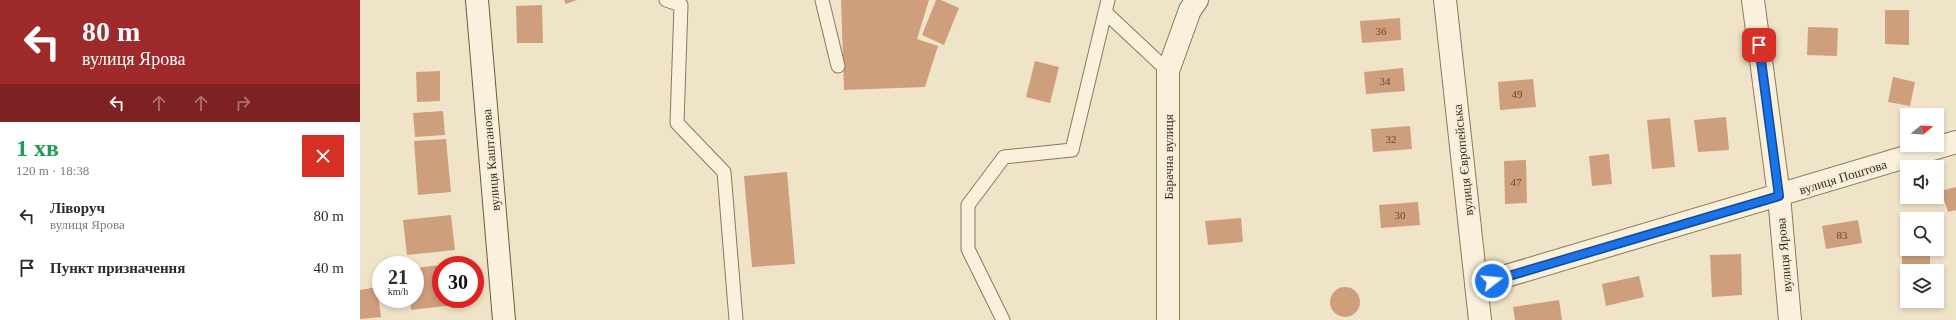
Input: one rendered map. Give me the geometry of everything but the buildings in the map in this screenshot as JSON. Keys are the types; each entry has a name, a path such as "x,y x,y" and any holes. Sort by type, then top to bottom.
{"street":[{"name":"вулиця Каштанова","path":"477,0 504,320"},
{"name":"Барачна вулиця","path":"1168,320 1168,71 1190,10 1197,0"},
{"name":"вулиця Європейська","path":"1445,0 1480,320"},
{"name":"вулиця Ярова","path":"1752,0 1779,196 1790,320"},
{"name":"вулиця Поштова","path":"1476,285 1779,196 1956,142"}],"lane":[{"path":"666,0 681,5 677,123 724,172 736,320"},
{"path":"822,0 838,66"},
{"path":"1107,6 1168,71"},
{"path":"1003,320 968,249 968,205 1004,157 1072,150 1107,6"}],"route":[{"path":"1492,281 1779,196 1759,45"}]}
